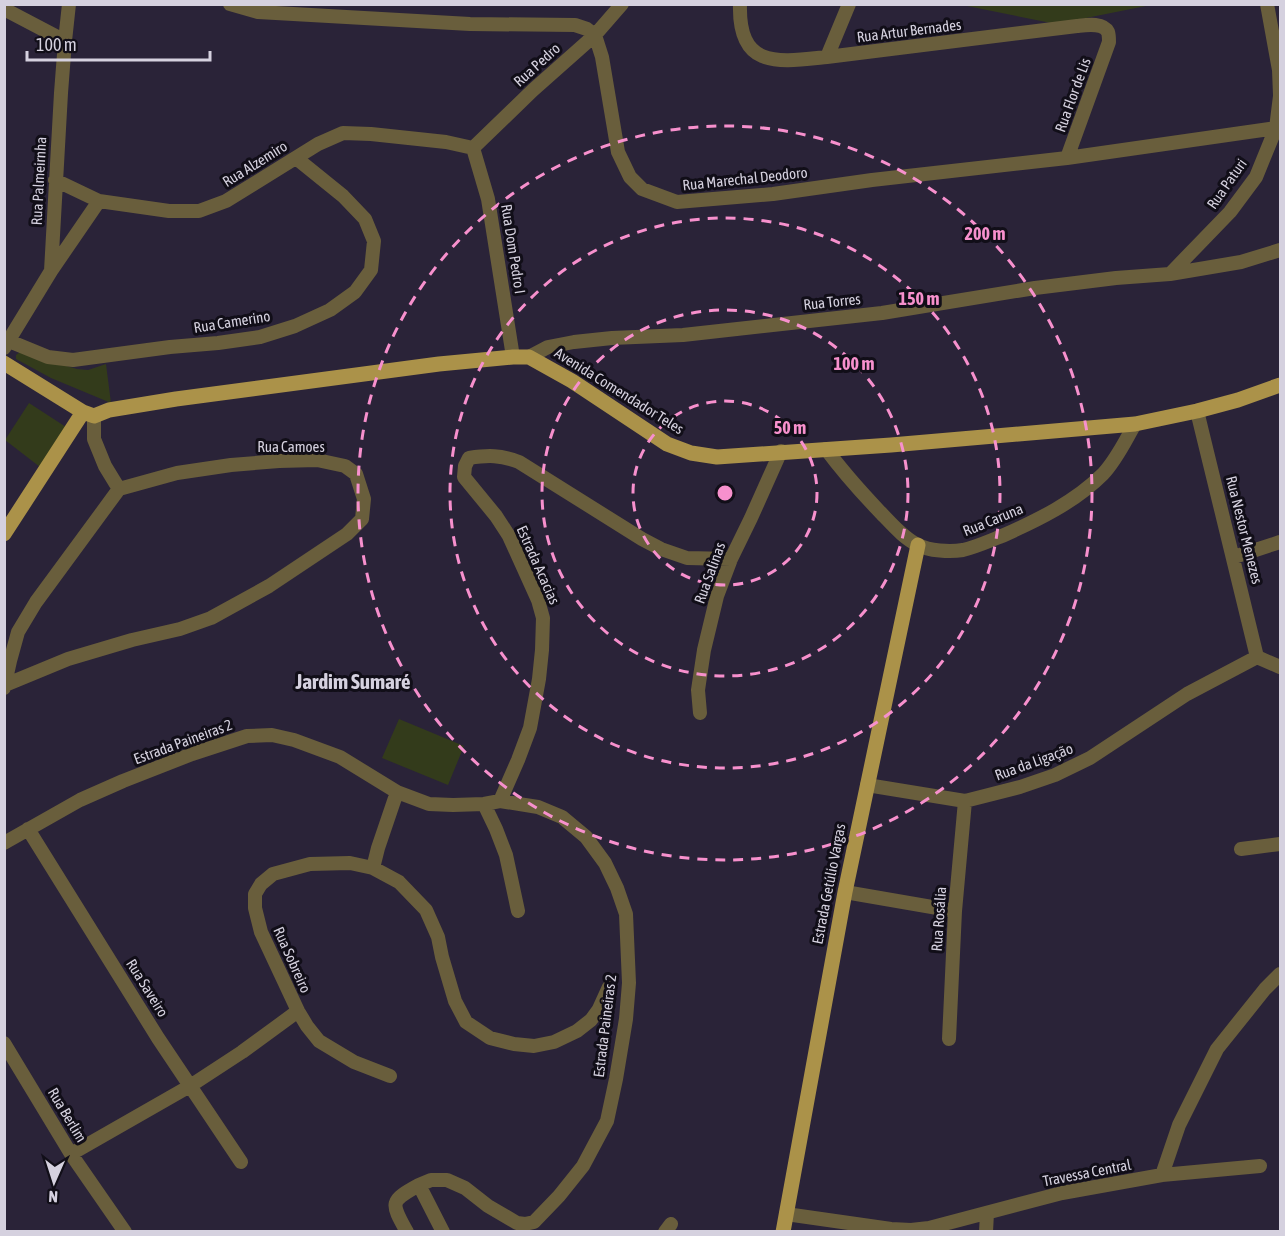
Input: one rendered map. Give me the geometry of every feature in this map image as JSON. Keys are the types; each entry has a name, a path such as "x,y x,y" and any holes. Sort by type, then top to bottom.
{"main road":[{"path":"4,363 88,414 176,399 428,365 521,357"},
{"name":"Avenida Comendador Teles","path":"521,357 572,381 667,444 691,453 717,457 1135,424 1197,411 1281,385"},
{"path":"4,534 88,414"},
{"name":"Estrada Getúlio Vargas","path":"783,1232 845,892 918,545"}],"street":[{"name":"Rua Palmeirnha","path":"7,344 51,271 55,180 69,4"},
{"path":"230,4 258,12 470,24 574,25 595,35"},
{"path":"258,12 280,4"},
{"name":"Rua Pedro","path":"473,148 595,35 622,4"},
{"name":"Rua Artur Bernades","path":"740,4 746,42 756,53 770,60 789,61 827,57 1077,26 1097,25 1105,28 1109,42"},
{"path":"827,57 849,4"},
{"name":"Rua Paturi","path":"1170,274 1230,212 1256,177 1276,128 1281,95 1280,70 1267,4"},
{"path":"4,9 65,41"},
{"name":"Rua Marechal Deodoro","path":"595,35 602,57 618,152 630,177 642,189 677,202 774,194 872,180 1067,158 1276,128"},
{"name":"Rua Flor de Lis","path":"1067,158 1109,42"},
{"name":"Rua Alzemiro","path":"55,180 99,201 170,210 198,211 226,201 318,144 343,133 446,142 473,148"},
{"name":"Rua Dom Pedro I","path":"473,148 488,199 521,357"},
{"name":"Rua Camerino","path":"7,344 48,357 73,360 260,337 295,326 330,310 355,292 371,270 374,241 365,219 343,196 296,158"},
{"path":"51,271 99,201"},
{"name":"Rua Torres","path":"521,357 548,347 574,342 682,335 870,314 1035,288 1170,274 1241,262 1281,250"},
{"name":"Rua Nestor Menezes","path":"1197,411 1257,657"},
{"path":"88,414 94,439 105,466 119,489"},
{"name":"Rua Caruna","path":"826,449 882,515 918,545 942,551 963,550 1013,531 1059,508 1082,492 1102,475 1114,460 1135,424"},
{"name":"Rua Salinas","path":"700,713 698,690 704,650 717,596 731,560 781,452"},
{"name":"Estrada Acacias","path":"500,801 530,728 539,679 543,618 538,600 509,536 464,477 465,466 469,458 487,455 502,456 519,462 642,539 673,554 687,558 731,560"},
{"name":"Rua Camoes","path":"279,460 317,460 345,466 356,474 364,499 362,519 347,534 269,585 210,618 180,629 68,658 5,687 9,661 18,632 36,602 119,489 177,474 279,460"},
{"path":"1234,557 1281,542"},
{"path":"1257,657 1281,667"},
{"name":"Rua da Ligação","path":"867,785 965,801 1020,787 1055,775 1090,758 1188,694 1257,657"},
{"name":"Estrada Paineiras 2","path":"4,843 80,800 123,781 192,754 247,736 272,735 303,743 340,757 397,792 429,804 453,806 500,801 538,807 562,817 586,837 605,863 626,914 629,983 626,1018 608,1121 583,1166 534,1222 517,1223 488,1206 465,1188 447,1180 431,1180 419,1185"},
{"path":"373,868 397,792"},
{"name":"Rua Rosália","path":"949,1039 955,911 965,801"},
{"path":"484,804 506,855 518,911"},
{"name":"Rua Saveiro","path":"28,829 190,1086 242,1162"},
{"path":"1241,849 1281,844"},
{"name":"Rua Sobreiro","path":"71,1154 190,1086 298,1011 261,932 255,908 255,894 261,884 273,874 310,864 350,863 373,868 399,882 426,910 438,937 454,1001 466,1022 490,1038 534,1046 554,1042 577,1031 591,1020 609,987"},
{"path":"845,892 955,911"},
{"path":"1162,1175 1179,1125 1217,1049 1265,989 1281,974"},
{"path":"298,1011 319,1041 354,1062 390,1076"},
{"name":"Rua Berlim","path":"4,1043 71,1154 125,1232"},
{"name":"Travessa Central","path":"786,1214 911,1231 1062,1193 1162,1175 1260,1166"},
{"path":"407,1232 396,1210 396,1200 419,1185 443,1232"},
{"path":"986,1232 987,1213"}],"green space":[{"path":"962,5 1255,6 1146,6 1056,24"},
{"path":"20,352 77,369 88,370 106,364 111,403 51,378 16,359 16,355"},
{"path":"29,403 66,427 40,467 5,440"},
{"path":"399,719 464,746 448,785 382,758"}],"district":[{"name":"Jardim Sumaré","path":"353,682"}]}
